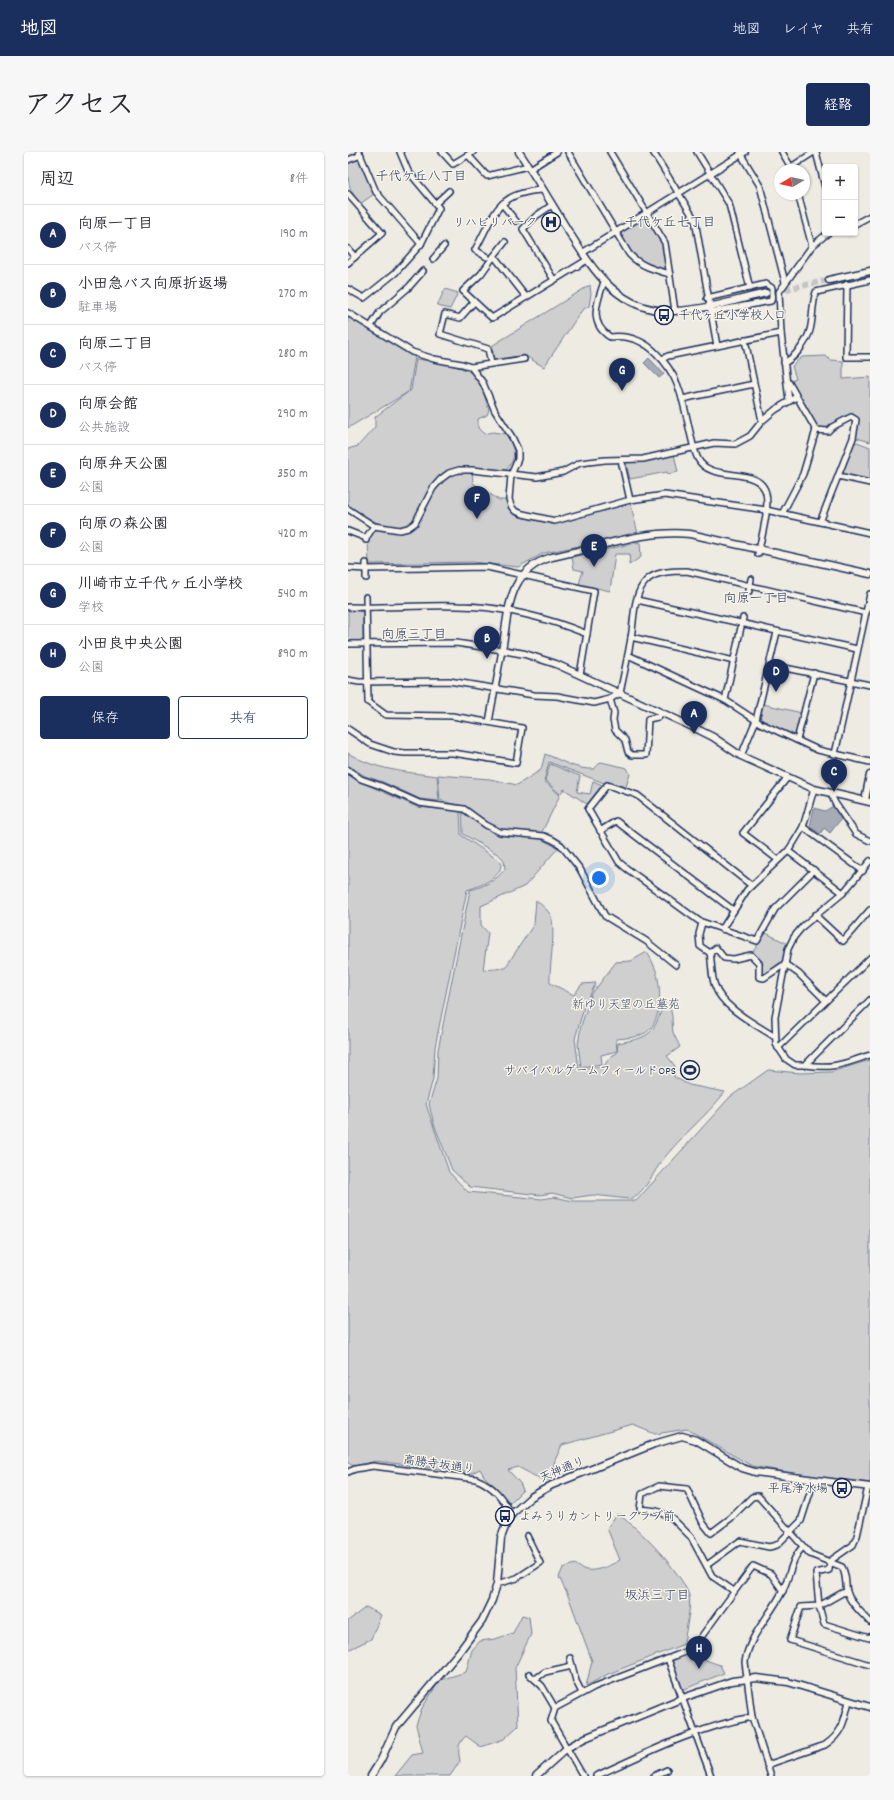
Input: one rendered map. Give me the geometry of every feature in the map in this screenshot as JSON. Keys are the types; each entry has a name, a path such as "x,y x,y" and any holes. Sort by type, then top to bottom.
{"street":[{"path":"348,289 364,298 395,273 421,244 439,208 408,171 400,152"},
{"path":"442,152 453,164 473,152"},
{"path":"519,152 582,253 604,282 619,294 636,303 655,309 675,311 710,309 771,301 769,293 772,288 766,284 707,298"},
{"path":"468,155 487,176 529,167 557,152"},
{"path":"568,152 634,259 652,269 670,274"},
{"path":"610,152 665,243 675,311"},
{"path":"654,152 695,220 707,298 717,346"},
{"path":"697,152 729,204 750,288"},
{"path":"782,152 790,164"},
{"path":"798,164 815,152 822,176"},
{"path":"348,160 360,153 376,192 421,244"},
{"path":"582,253 742,153 760,186 785,282"},
{"path":"487,256 475,250 491,221 492,214 502,204 518,193 542,190"},
{"path":"436,203 449,191"},
{"path":"348,194 382,233 348,263"},
{"path":"800,200 812,246"},
{"path":"502,204 516,221"},
{"path":"552,205 536,216 523,229 554,280"},
{"path":"858,222 870,216"},
{"path":"789,401 781,333 779,292 812,246 824,236"},
{"path":"505,242 481,274 463,292 492,318 587,260"},
{"path":"433,259 444,246"},
{"path":"348,249 355,257"},
{"path":"494,256 526,297"},
{"path":"371,326 380,312 409,287 423,271"},
{"path":"828,280 870,271"},
{"path":"784,363 792,359 807,340 812,325 813,300 816,292 870,280"},
{"path":"604,282 596,306 596,318 601,331 610,337 622,336 635,338 652,349 673,373 682,399 698,459 708,469 743,477 761,484 765,489 768,498 758,551"},
{"path":"847,284 846,357 870,357"},
{"path":"710,309 769,293 779,292"},
{"path":"474,302 460,318 445,314 440,334 488,349 490,363"},
{"path":"348,312 412,352 434,359 471,367 524,359"},
{"path":"662,359 668,356 781,333"},
{"path":"745,340 762,421"},
{"path":"471,367 483,383 495,410 512,436 518,450 518,459 511,475 510,499 511,506 515,511 555,521 630,500 665,495 766,510 870,533"},
{"path":"782,514 803,474 816,430 787,380"},
{"path":"682,399 754,384"},
{"path":"348,509 374,526 400,530 408,528 419,518 433,488 449,473 460,470 472,470 537,477 563,472 580,463 605,460 643,459 694,446 714,443 735,444 750,436 762,421 775,410 796,397"},
{"path":"816,430 828,431 851,416 856,420 853,438 820,522"},
{"path":"621,460 630,500"},
{"path":"838,476 870,483"},
{"path":"348,531 366,539 374,526"},
{"path":"488,722 508,612 514,588 522,575 532,565 552,557 642,536 672,532 690,534 758,551 870,574"},
{"path":"366,563 366,578"},
{"path":"348,568 487,567 594,591 580,675"},
{"path":"348,680 449,681 594,703 610,699 620,693 637,600 642,586 654,575 674,571 687,571 749,589 866,613"},
{"path":"749,589 751,579"},
{"path":"835,754 870,594"},
{"path":"348,729 370,744 394,752 453,753 516,763 522,728 452,716 386,715 368,702 366,598"},
{"path":"637,600 857,649"},
{"path":"348,607 460,606 542,618 587,634"},
{"path":"725,700 744,618"},
{"path":"741,756 756,720 777,632"},
{"path":"631,637 734,660"},
{"path":"348,644 456,643 540,658 620,693 713,737 741,756 814,789 867,801 870,775"},
{"path":"628,655 725,700 756,720 818,750 870,762"},
{"path":"770,664 870,686"},
{"path":"797,740 814,673"},
{"path":"610,699 614,713 613,720 615,730 625,740 628,752 632,755 646,755 648,719 658,717 661,713"},
{"path":"348,770 361,779 419,803 464,808 486,825 500,832 544,836 553,840 561,845 580,869 604,916 646,941 676,965"},
{"path":"777,859 743,833 787,778"},
{"path":"751,885 637,795 607,785 588,809 619,862 702,922 757,941 775,909 814,870"},
{"path":"722,929 751,885 777,859 788,851 803,827 814,789"},
{"path":"831,794 835,803 856,834 870,841"},
{"path":"600,831 616,821 734,910"},
{"path":"803,827 863,871"},
{"path":"788,851 843,893"},
{"path":"870,861 843,893 815,915 794,937 788,949 775,1017 778,1048 786,1059 795,1065 823,1068 835,1066 870,1055"},
{"path":"815,915 843,941 870,910"},
{"path":"702,922 699,934 700,946 710,953 715,987 727,1004 776,1037"},
{"path":"710,953 716,948 724,958 734,959 751,955 759,963 759,977 764,978 785,964"},
{"path":"778,1048 870,958"},
{"path":"785,964 799,974 826,1001"},
{"path":"805,1065 870,1000"},
{"name":"天神通り","path":"371,1776 381,1760 396,1727 459,1652 482,1621 492,1600 496,1584 501,1538 507,1522 512,1514 541,1490 654,1444 682,1436 696,1440 742,1468 765,1475 869,1487"},
{"name":"高勝寺坂通り","path":"348,1472 355,1469 373,1466 476,1479 487,1483 499,1493 512,1514"},
{"path":"706,1565 740,1541 769,1547 777,1545 801,1521 814,1480"},
{"path":"734,1591 712,1576 691,1537 672,1518 657,1511 640,1508 642,1494 659,1486 687,1489 703,1523 711,1532 731,1518 752,1497 758,1496 803,1547 817,1558 842,1567 847,1592 851,1600 870,1622"},
{"path":"869,1487 857,1536 853,1545 830,1562 829,1570 816,1573 819,1606 824,1624 869,1638 870,1637"},
{"path":"496,1584 517,1578 540,1563 527,1536"},
{"path":"771,1776 752,1717 745,1662 746,1654 755,1635 782,1591 798,1552 803,1547"},
{"path":"583,1776 551,1721 555,1708 594,1687 686,1652 693,1647 753,1566 771,1574 782,1591"},
{"path":"847,1592 842,1593 819,1606 801,1607 790,1640 870,1665"},
{"path":"570,1658 576,1681 582,1693"},
{"path":"668,1659 711,1776"},
{"path":"535,1679 544,1672 572,1666"},
{"path":"529,1674 545,1690 555,1708"},
{"path":"536,1776 567,1748 586,1738 683,1698 732,1681 767,1678 788,1682 870,1707"},
{"path":"767,1765 825,1745 833,1740 840,1733 849,1701"},
{"path":"596,1776 696,1732 727,1722 752,1717"},
{"path":"657,1775 667,1770"}],"green space":[{"path":"360,160 374,194 360,204 351,190 349,181 348,163"},
{"path":"643,217 647,218 663,245 666,268 664,271 649,266 637,258 619,234"},
{"path":"590,285 591,294 589,306 582,310 544,367 524,355 494,360 493,351 490,347"},
{"path":"445,289 458,293 450,309 437,306"},
{"path":"348,316 415,357 409,392 411,390 416,359 455,366 469,372 477,379 489,410 487,415 478,419 478,428 484,434 492,432 506,434 514,452 512,461 506,470 472,468 473,483 499,500 507,500 512,512 520,517 552,523 564,521 627,502 631,505 638,534 544,553 518,567 472,562 369,564 368,539 379,524 348,506 348,449 358,446 375,427 375,417 408,392 348,428"},
{"path":"826,356 830,360 843,361 843,379 870,377 870,442 857,438 856,435 859,419 852,413 826,428 818,427 791,381 796,379 792,366 802,357"},
{"path":"857,442 870,447 870,480 845,474 843,471 854,444"},
{"path":"674,454 678,472 668,474 667,472 630,479 626,463 647,461"},
{"path":"640,542 641,557 629,565 630,554 615,554 610,591 579,584 583,571 574,569 572,557"},
{"path":"348,609 363,612 362,641 348,641"},
{"path":"763,704 802,713 797,733 794,735 762,721 760,715"},
{"path":"348,753 358,759 380,767 437,776 439,801 420,799 383,782 365,776 348,765"},
{"path":"545,754 581,768 594,769 601,762 627,768 630,774 626,787 606,781 604,783 549,762 544,781 560,795 539,838 558,848 525,886 481,906 481,925 488,933 483,970 505,968 534,924 536,900 549,912 552,920 553,937 550,983 574,995 582,984 596,983 584,1007 575,1039 579,1069 604,1066 610,1057 617,1053 618,1043 645,1036 654,1027 664,1002 670,1008 673,1032 680,1047 667,1056 675,1066 674,1077 689,1085 725,1092 709,1111 666,1155 643,1190 629,1199 593,1195 572,1198 552,1193 540,1195 470,1187 452,1170 434,1124 429,1104 437,1079 438,1050 470,890 489,882 502,873 505,869 504,860 499,855 463,834 462,807 440,800 438,775 490,779 517,785 541,770"},
{"path":"550,764 580,776 577,792 590,794 593,781 602,785 587,804 564,789 560,794 545,780"},
{"path":"348,774 361,782 417,807 460,811 461,835 501,862 501,868 494,877 484,884 467,890 435,1047 433,1079 426,1104 449,1172 468,1192 542,1199 554,1197 573,1201 636,1201 730,1097 768,1070 800,1073 831,1072 870,1060 870,1483 809,1476 752,1466 687,1429 655,1434 633,1425 562,1445 555,1460 551,1480 540,1479 518,1467 508,1470 520,1483 523,1490 510,1503 484,1476 480,1469 472,1473 376,1461 354,1466 348,1463"},
{"path":"766,933 788,944 782,961 764,975 761,974 763,963 752,953"},
{"name":"新ゆり天望の丘墓苑","path":"647,952 655,968 660,994 657,1014 650,1030 630,1038 616,1039 617,1051 601,1055 602,1064 581,1067 578,1044 581,1026 591,995 616,962 631,961"},
{"path":"617,1514 636,1528 658,1550 684,1585 690,1600 684,1644 608,1674 586,1686 592,1661 569,1598 559,1577 563,1568 575,1564 586,1570 594,1570 608,1566 620,1560 607,1528"},
{"path":"366,1607 381,1615 371,1639 348,1650 348,1621"},
{"path":"522,1615 529,1617 531,1634 515,1668 518,1726 504,1739 481,1747 466,1736 459,1747 460,1761 450,1776 395,1776 412,1755 423,1753 416,1725 422,1708 440,1680 466,1672 472,1650 480,1641 495,1639 513,1633"},
{"path":"688,1654 720,1665 724,1673 685,1689 682,1688 672,1662 673,1660"}],"shaded area":[{"path":"649,358 664,374 659,378 644,363"},
{"path":"833,806 841,819 830,833 824,828 820,834 810,826 814,808 825,811"}],"tunnel":[{"path":"768,293 829,280"}],"place":[{"name":"リハビリパーク","path":"551,222"},
{"name":"千代ヶ丘小学校入口","path":"664,315"},
{"name":"川崎市立千代ヶ丘小学校","path":"622,391"},
{"name":"向原の森公園","path":"477,519"},
{"name":"向原弁天公園","path":"594,567"},
{"name":"小田急バス向原折返場","path":"487,659"},
{"name":"向原会館","path":"776,692"},
{"name":"向原一丁目","path":"694,734"},
{"name":"向原二丁目","path":"834,792"},
{"name":"サバイバルゲームフィールドOPS","path":"690,1070"},
{"name":"平尾浄水場","path":"842,1488"},
{"name":"よみうりカントリークラブ前","path":"505,1516"},
{"name":"小田良中央公園","path":"699,1669"}],"district":[{"name":"千代ケ丘八丁目","path":"421,175"},
{"name":"千代ケ丘七丁目","path":"670,221"},
{"name":"向原一丁目","path":"756,597"},
{"name":"向原三丁目","path":"414,633"},
{"name":"坂浜三丁目","path":"657,1594"}]}
